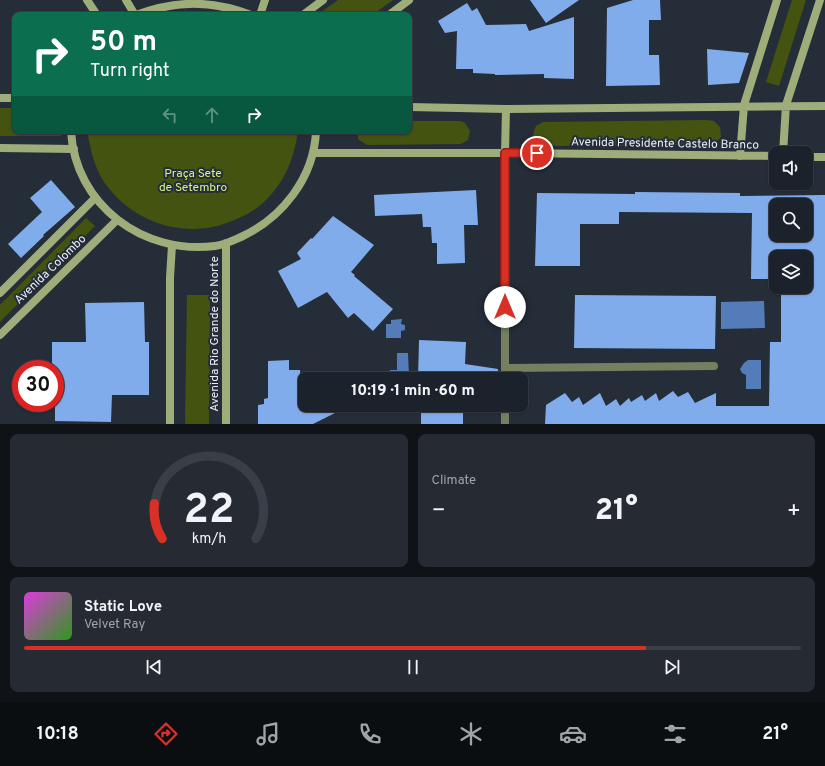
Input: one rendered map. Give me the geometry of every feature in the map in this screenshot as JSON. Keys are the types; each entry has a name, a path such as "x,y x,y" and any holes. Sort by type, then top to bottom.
{"main road":[{"path":"87,0 95,12"},
{"path":"126,0 134,12"},
{"path":"143,12 158,6 180,1 204,0 223,4 246,12"},
{"path":"261,12 265,0"},
{"path":"307,12 323,0"},
{"path":"393,12 409,0"},
{"path":"740,156 744,105 777,0"},
{"path":"783,146 786,105 820,0"},
{"path":"0,98 12,98"},
{"path":"412,107 506,108 744,105 825,106"},
{"path":"505,153 506,108"},
{"path":"72,134 79,168 86,184 95,198 106,210 117,220 134,231 153,240 172,245 188,246 215,246 226,243 265,224 295,193 306,174 313,153 316,134"},
{"path":"0,148 74,149"},
{"name":"Avenida Presidente Castelo Branco","path":"313,153 505,153 769,156"},
{"path":"813,157 825,157"},
{"name":"Avenida Colombo","path":"0,293 95,198"},
{"name":"Avenida Colombo","path":"0,335 117,220"},
{"name":"Avenida Rio Grande do Norte","path":"226,243 226,424"},
{"path":"170,424 170,278 172,245"}],"street":[{"path":"505,153 506,372"},
{"path":"506,368 714,366"},
{"path":"505,412 505,424"}],"green space":[{"path":"338,0 393,0 376,12 321,12"},
{"path":"792,0 806,0 779,86 766,82"},
{"path":"0,108 12,108 12,134 61,134 61,136 0,136"},
{"path":"412,121 460,121 465,123 470,131 468,140 461,144 367,145 358,139 358,134 412,134"},
{"path":"714,121 720,127 721,137 715,144 540,146 535,143 533,134 536,126 543,122"},
{"name":"Praça Sete de Setembro","path":"88,134 297,134 289,166 281,182 266,200 239,218 209,228 179,228 164,225 150,220 136,212 116,197 104,182 98,170"},
{"path":"86,218 95,226 0,322 0,305"},
{"path":"187,295 210,295 209,424 185,424"}],"water":[{"path":"764,301 765,328 721,329 721,302"},
{"path":"402,319 401,324 405,325 405,330 401,331 401,338 386,338 386,324 391,324 391,320"},
{"path":"397,353 408,353 409,372 390,372 390,370 397,370"},
{"path":"748,360 761,360 761,389 746,389 746,375 742,373 740,369"}],"building":[{"path":"530,0 579,0 546,23"},
{"path":"633,0 660,0 661,20 649,20 649,55 659,55 660,85 606,86 607,8"},
{"path":"467,3 472,11 477,8 486,25 526,24 529,31 574,17 574,79 544,78 544,74 495,75 473,73 473,69 456,69 457,31 445,33 438,21"},
{"path":"707,49 749,53 739,83 708,85"},
{"path":"51,180 75,207 43,235 44,236 21,258 8,244 42,212 30,198"},
{"path":"476,190 478,225 464,225 465,263 437,264 437,243 432,243 431,227 423,227 422,214 375,216 374,195"},
{"path":"635,192 740,193 740,196 825,195 825,424 545,424 546,405 565,393 572,402 579,397 583,405 600,393 606,406 616,399 620,406 629,398 631,402 642,395 645,401 656,393 659,401 673,391 678,397 688,392 695,403 716,393 716,406 769,406 770,342 781,342 781,294 813,294 813,250 769,250 769,279 751,279 752,213 619,212 619,224 580,224 580,266 535,266 537,193 635,194"},
{"path":"333,216 374,245 351,272 393,309 373,331 354,313 348,318 327,292 298,308 278,271 301,259 297,253"},
{"path":"575,295 716,296 715,349 574,348"},
{"path":"144,302 145,342 149,342 149,395 112,395 111,422 55,421 55,412 64,412 64,360 52,360 52,342 86,342 85,303"},
{"path":"419,340 466,342 465,364 498,369 498,372 418,372"},
{"path":"289,360 289,370 300,370 300,372 298,372 298,412 337,412 313,424 258,424 258,405 264,404 264,399 268,398 268,361"},
{"path":"421,412 463,412 463,424 421,424"}],"route":[{"path":"505,307 505,153 537,153"}]}
